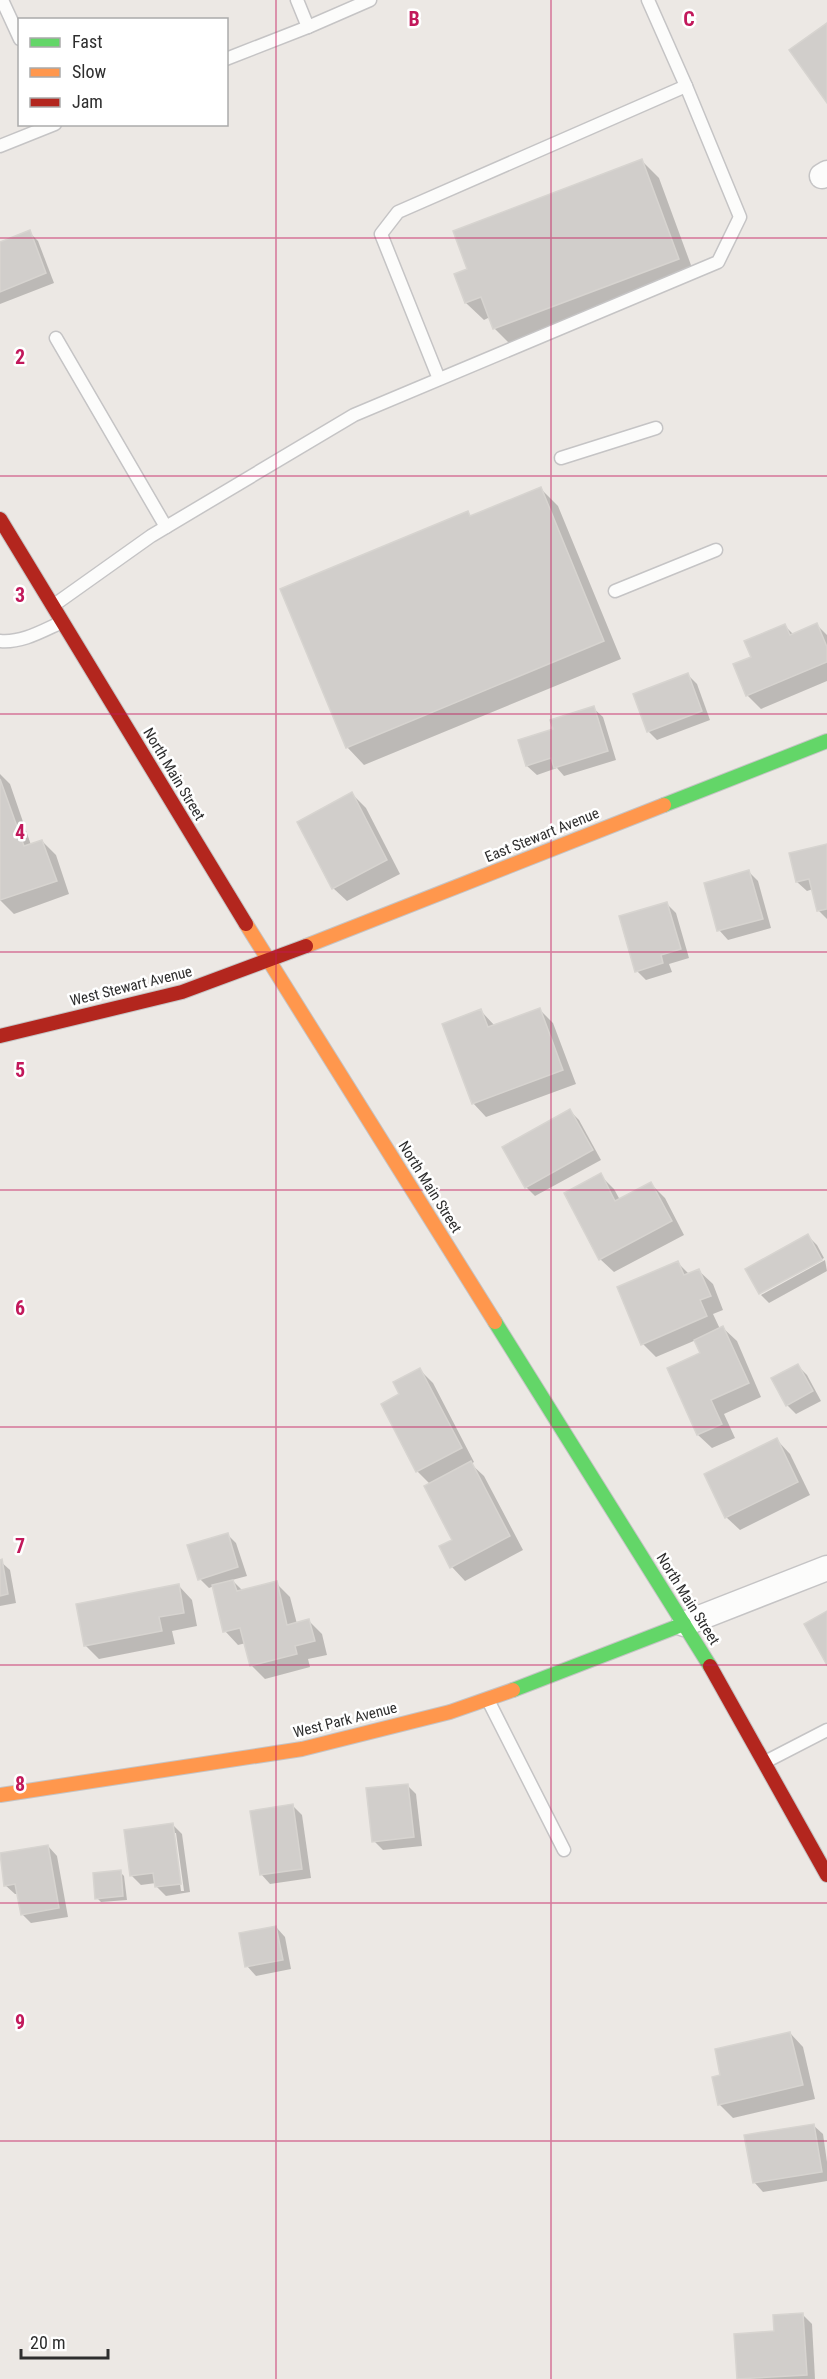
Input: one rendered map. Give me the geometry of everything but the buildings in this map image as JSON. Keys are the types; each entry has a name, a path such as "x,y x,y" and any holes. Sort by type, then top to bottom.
{"main road":[{"name":"North Main Street","path":"0,519 269,961 684,1624 827,1875"},
{"name":"East Stewart Avenue","path":"269,961 827,741"},
{"name":"West Stewart Avenue","path":"0,1036 182,992 269,961"},
{"name":"West Park Avenue","path":"0,1795 302,1749 450,1712 557,1674 684,1624"}],"street":[{"path":"684,1624 827,1568"}],"lane":[{"path":"2,0 18,35"},
{"path":"297,0 308,27"},
{"path":"228,57 308,27 370,0"},
{"path":"53,606 166,527 354,415 718,262 740,217 648,0"},
{"path":"440,379 381,234 398,212 686,86"},
{"path":"0,146 52,126"},
{"path":"56,338 166,527"},
{"path":"561,458 656,428"},
{"path":"615,591 716,550"},
{"path":"0,641 8,642 29,637 63,622"},
{"path":"488,1698 564,1850"},
{"path":"764,1762 827,1730"}],"traffic: fast":[{"path":"664,805 827,741"},
{"path":"495,1322 710,1666"},
{"path":"513,1690 684,1624"}],"traffic: slow":[{"path":"306,946 664,805"},
{"path":"246,924 495,1322"},
{"path":"0,1795 302,1749 450,1712 513,1690"}],"traffic: jam":[{"path":"0,519 246,924"},
{"path":"0,1036 182,992 306,946"},
{"path":"710,1666 827,1875"}]}
